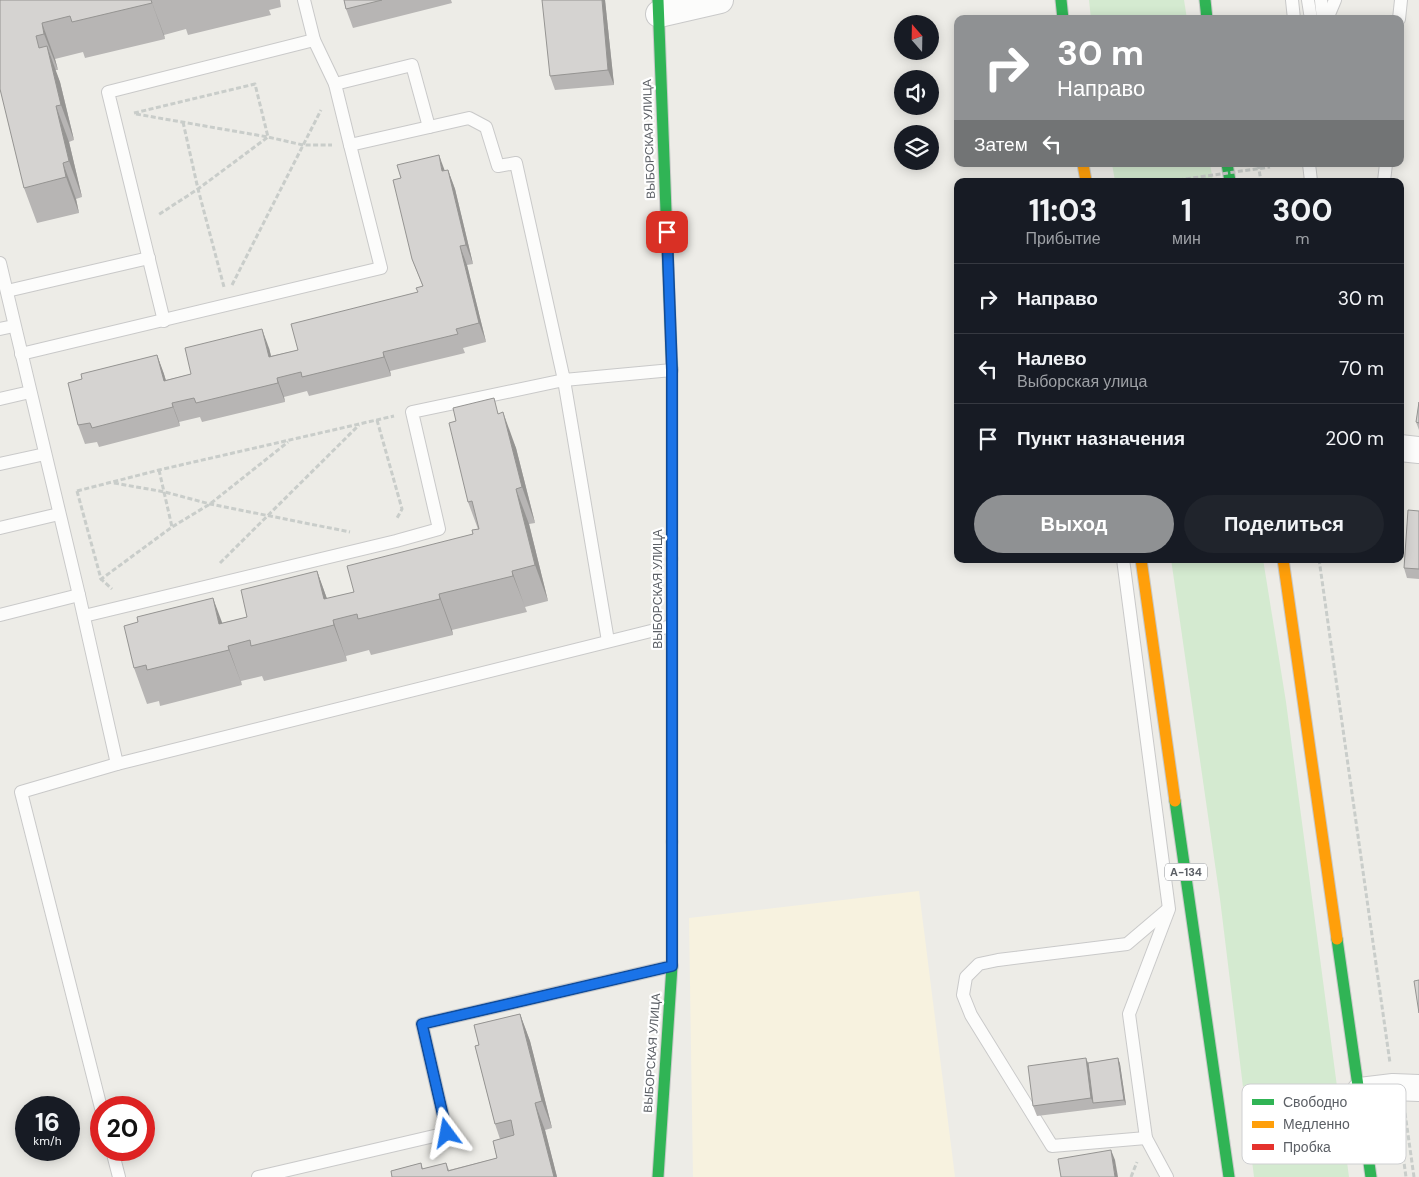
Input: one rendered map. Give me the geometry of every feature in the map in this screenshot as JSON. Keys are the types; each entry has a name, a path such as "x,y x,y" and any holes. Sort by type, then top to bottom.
{"main road":[{"path":"1061,0 1063,15"},
{"path":"1205,0 1207,15"},
{"name":"ВЫБОРСКАЯ УЛИЦА","path":"658,1177 672,966 672,370 659,7"},
{"name":"А-134","path":"1142,563 1229,1177"},
{"path":"1284,563 1359,1084"},
{"path":"1369,1164 1371,1177"}],"street":[{"path":"659,7 720,0"},
{"path":"1404,448 1419,450"},
{"path":"1406,1088 1419,1088"}],"lane":[{"path":"21,354 164,321 225,301 381,268 335,84 314,40 304,0"},
{"path":"1292,0 1294,15"},
{"path":"1308,0 1310,15"},
{"path":"1399,15 1401,0"},
{"path":"1325,15 1330,1"},
{"path":"1328,15 1330,1"},
{"path":"164,321 108,92 314,40"},
{"path":"335,84 412,65 429,127"},
{"path":"350,145 469,118 486,126 498,166 516,163 564,380 608,641"},
{"path":"7,291 149,258"},
{"path":"0,265 84,616 117,764"},
{"path":"0,329 14,326"},
{"path":"84,616 440,529 412,412 564,380 672,370"},
{"path":"0,399 30,392"},
{"path":"0,464 45,454"},
{"path":"0,528 59,514"},
{"path":"1124,563 1168,909 1129,1014 1146,1138 1167,1177"},
{"path":"0,615 79,595"},
{"path":"98,1096 20,792 117,764 671,626"},
{"path":"1146,1138 1052,1146 971,1015 963,995 966,977 978,964 1127,944 1168,909"},
{"path":"258,1177 447,1133 422,1024 672,966"},
{"path":"115,1161 119,1177"}],"path":[{"path":"134,113 255,84 268,137"},
{"path":"225,301 335,84"},
{"path":"110,103 134,113 303,145 350,145"},
{"path":"183,122 225,301"},
{"path":"141,227 198,189 268,137"},
{"path":"1191,178 1263,167"},
{"path":"55,496 412,412"},
{"path":"377,420 402,509 394,525"},
{"path":"227,563 218,565 360,424"},
{"path":"79,595 172,527 210,504 291,440"},
{"path":"160,470 172,527"},
{"path":"111,482 357,534 348,536"},
{"path":"77,491 101,579 112,589"},
{"path":"1321,563 1393,1084"},
{"path":"1406,1117 1414,1177"},
{"path":"1404,1164 1406,1177"}],"shaded area":[{"path":"919,891 955,1177 693,1177 689,918"}],"green space":[{"path":"1089,0 1184,0 1186,15 1091,15"},
{"path":"1113,167 1211,167 1212,178 1114,178"},
{"path":"1172,563 1264,563 1286,702 1337,1084 1243,1084 1220,899"},
{"path":"1252,1164 1347,1164 1349,1177 1254,1177"}],"building":[{"path":"0,0 151,0 152,3 72,22 70,16 42,23 44,34 36,36 39,48 47,46 61,105 56,106 69,161 63,163 66,177 24,188 0,89"},
{"path":"344,0 382,0 346,9"},
{"path":"542,0 602,0 608,70 550,76"},
{"path":"439,155 442,171 448,170 466,245 460,246 479,323 456,329 458,334 383,352 384,357 302,377 301,372 277,378 278,383 196,403 194,398 172,403 173,407 92,428 90,423 78,425 68,383 82,379 81,374 157,355 164,381 191,374 185,348 262,329 269,357 298,350 291,324 418,292 416,288 423,286 412,259 393,180 401,178 397,165"},
{"path":"494,398 498,414 503,412 522,487 516,489 535,565 512,571 513,576 439,594 440,599 358,619 357,614 333,620 334,625 251,646 250,640 228,646 229,650 147,670 146,665 134,668 124,626 138,622 137,617 213,598 219,624 247,617 241,590 317,571 324,599 354,592 347,566 473,534 472,530 479,529 472,501 468,502 449,423 456,421 453,408"},
{"path":"1419,402 1419,423 1416,422"},
{"path":"1408,510 1419,511 1419,569 1404,568"},
{"path":"1419,980 1419,1013 1414,981"},
{"path":"520,1014 542,1101 535,1103 554,1177 392,1177 391,1171 421,1163 422,1169 446,1163 448,1171 497,1158 493,1141 514,1135 511,1120 495,1124 475,1046 479,1045 474,1025"},
{"path":"1086,1058 1091,1098 1033,1106 1028,1066"},
{"path":"1118,1058 1124,1100 1093,1103 1088,1063"},
{"path":"1111,1150 1115,1177 1061,1177 1058,1159"}],"traffic: fast":[{"path":"658,0 672,370 672,559"},
{"path":"1061,0 1063,15"},
{"path":"1205,0 1207,15"},
{"path":"1228,167 1229,178"},
{"path":"1175,801 1229,1177"},
{"path":"658,1177 672,966 672,842"},
{"path":"1337,939 1358,1084"},
{"path":"1369,1164 1371,1177"}],"traffic: slow":[{"path":"1084,167 1085,178"},
{"path":"1142,563 1175,801"},
{"path":"1284,563 1337,939"}],"traffic: jam":[{"path":"672,559 672,842"}],"route":[{"path":"447,1133 422,1024 672,966 672,370 667,232"}]}
